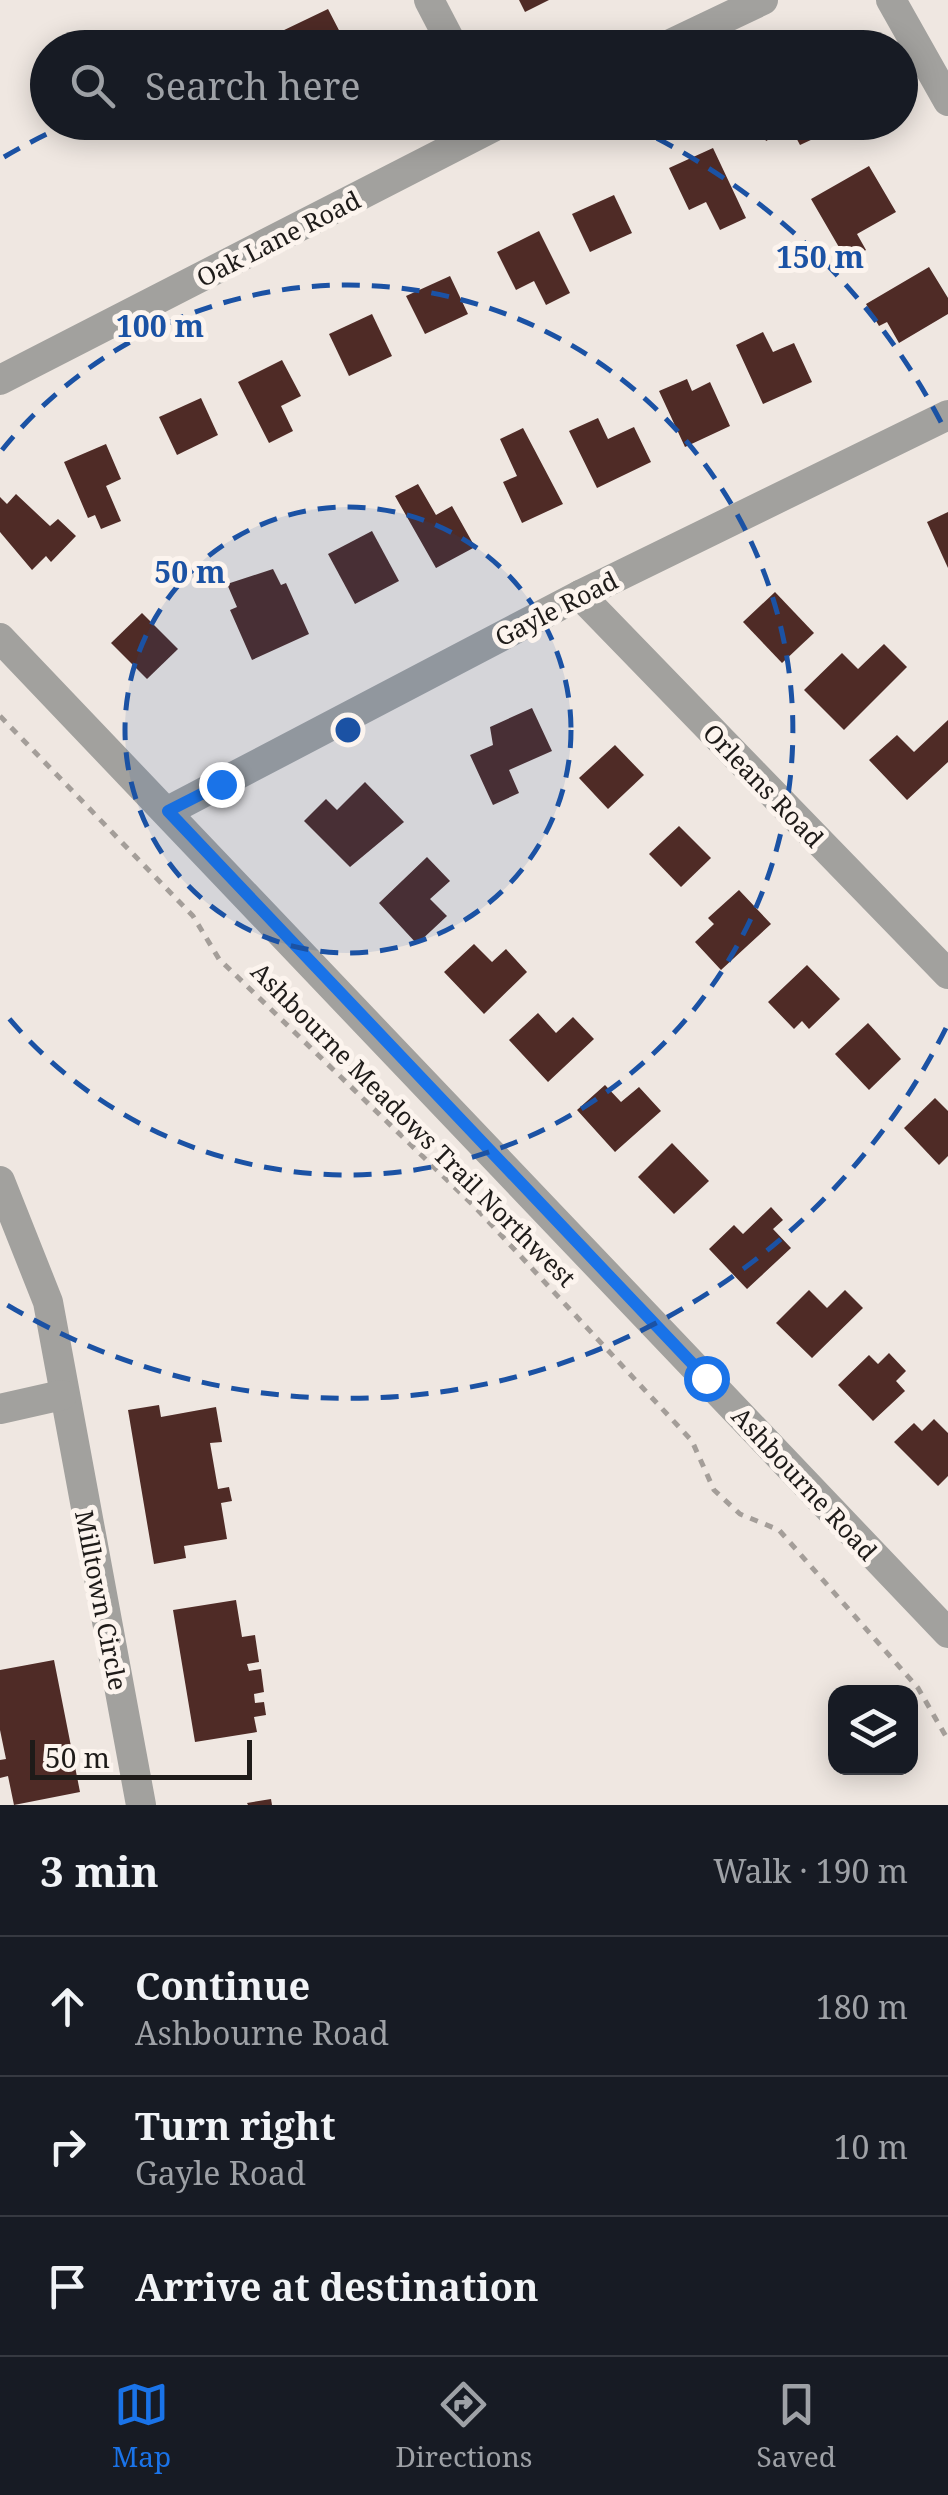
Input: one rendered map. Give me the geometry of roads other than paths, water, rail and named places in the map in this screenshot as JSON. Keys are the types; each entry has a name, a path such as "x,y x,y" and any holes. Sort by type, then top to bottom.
{"street":[{"path":"430,0 445,30"},
{"path":"700,30 762,0"},
{"path":"892,0 909,30"},
{"path":"918,47 948,101"},
{"name":"Oak Lane Road","path":"0,380 465,140"},
{"name":"Gayle Road","path":"168,811 580,595 948,414"},
{"name":"Orleans Road","path":"580,595 948,974"},
{"name":"Ashbourne Road","path":"0,638 948,1634"},
{"name":"Milltown Circle","path":"0,1181 48,1302 62,1395 141,1805"},
{"path":"0,1410 62,1395"}]}
